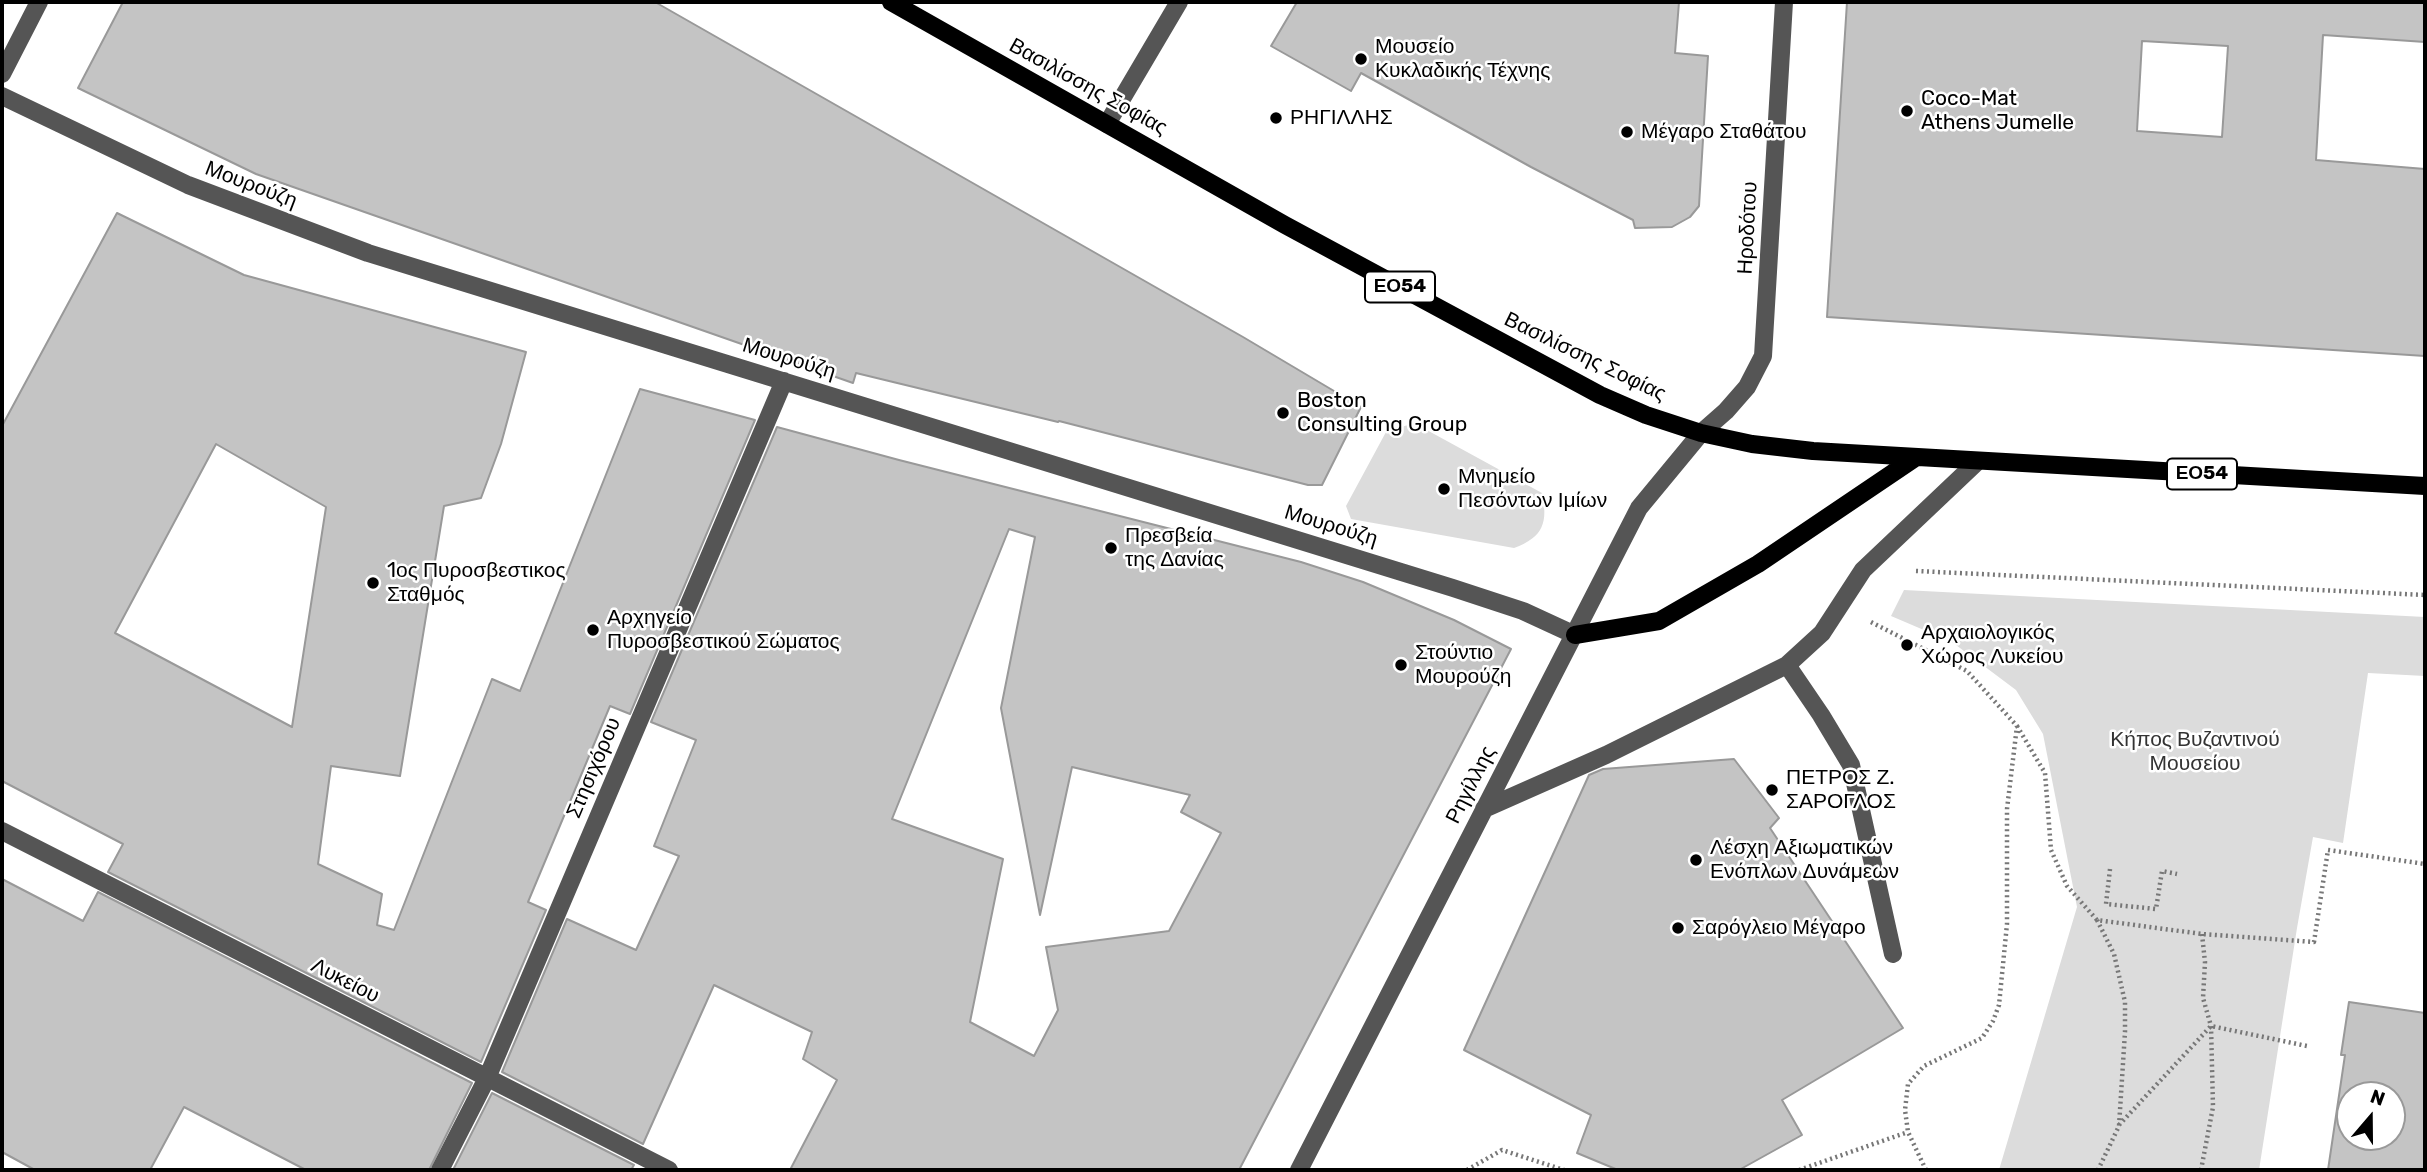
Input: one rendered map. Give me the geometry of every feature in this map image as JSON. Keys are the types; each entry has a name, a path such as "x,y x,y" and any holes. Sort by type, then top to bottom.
{"main road":[{"name":"Βασιλίσσης Σοφίας","path":"891,2 1285,225 1563,376 1646,415 1700,433 1788,449 2425,486"},
{"path":"1575,635 1660,621 1758,564 1916,458"}],"street":[{"path":"2,74 39,2"},
{"path":"1107,124 1179,2"},
{"name":"Ηροδότου","path":"1700,433 1726,411 1747,387 1763,356 1784,2"},
{"name":"Μουρούζη","path":"2,96 188,186 368,253 1465,592 1523,611 1575,635"},
{"name":"Στησιχόρου","path":"440,1170 487,1078 784,381"},
{"name":"Ρηγίλλης","path":"1299,1170 1639,508 1700,433"},
{"path":"1484,809 1606,755 1787,665 1822,633 1863,570 1978,461"},
{"path":"1787,665 1851,765 1893,954"},
{"name":"Λυκείου","path":"2,831 669,1170"}],"path":[{"path":"1906,571 2425,595"},
{"path":"1839,608 1967,671 2017,726 2045,774 2051,850 2067,886 2097,920 2114,954 2125,1002 2119,1126"},
{"path":"1926,1170 1908,1132 1905,1110 1908,1084 1924,1066 1982,1038 1999,1005 2007,924 2007,808 2017,726"},
{"path":"2097,920 2202,934 2314,942 2328,850 2425,864"},
{"path":"2110,869 2106,904 2156,909 2162,871 2177,874"},
{"path":"2201,1170 2213,1107 2211,1026 2203,998 2205,962 2202,934"},
{"path":"2098,1170 2119,1126 2211,1026"},
{"path":"2211,1026 2308,1046"},
{"path":"1799,1170 1908,1132"},
{"path":"1467,1170 1503,1150 1564,1170"}],"green space":[{"path":"1414,423 1542,493 1544,520 1538,533 1514,548 1351,519 1346,506 1386,432"},
{"name":"Κήπος Βυζαντινού Μουσείου","path":"1904,590 2425,617 2425,676 2368,673 2343,843 2313,837 2259,1170 1999,1170 2077,907 2043,734 2016,690 1952,642 1891,616"}],"building":[{"path":"123,2 655,2 1361,407 1322,485 1308,485 1059,421 856,373 853,383 256,174 78,88"},
{"path":"1297,2 1679,2 1675,53 1708,56 1699,206 1690,217 1672,227 1635,228 1633,220 1361,73 1351,91 1271,46"},
{"path":"1847,2 2425,2 2425,42 2323,35 2316,160 2425,169 2425,356 1827,317","holes":["2142,41 2228,46 2222,137 2137,131"]},
{"path":"117,213 244,275 526,352 501,444 481,498 444,506 400,776 331,766 318,864 382,894 377,925 394,930 492,679 520,691 640,389 755,420 630,714 610,706 528,902 546,910 481,1062 108,872 123,844 2,781 2,426","holes":["216,444 326,507 292,727 115,633"]},
{"path":"777,427 1301,562 1363,582 1454,620 1511,649 1239,1170 790,1170 837,1080 803,1059 812,1032 714,985 643,1144 502,1072 567,919 636,950 679,856 654,846 696,740 651,722","holes":["1009,529 1035,537 1001,708 1040,915 1072,767 1190,795 1181,812 1221,833 1169,931 1046,947 1058,1010 1034,1056 970,1022 1003,859 892,819"]},
{"name":"Σαρόγλειο Μέγαρο","path":"1734,759 1779,818 1770,828 1903,1028 1782,1100 1802,1135 1739,1170 1618,1170 1577,1153 1591,1115 1464,1050 1589,775 1603,769"},
{"path":"2,879 83,921 98,892 472,1083 429,1170 306,1170 184,1107 150,1170 35,1170 2,1152"},
{"path":"2349,1002 2425,1013 2425,1170 2328,1170 2336,1116 2336,1151 2406,1151 2406,1081 2341,1081 2345,1055 2341,1055"},
{"path":"492,1093 634,1165 631,1170 453,1170"}],"place":[{"name":"Μουσείο Κυκλαδικής Τέχνης","path":"1361,59"},
{"name":"Coco-Mat Athens Jumelle","path":"1907,111"},
{"name":"ΡΗΓΙΛΛΗΣ","path":"1276,118"},
{"name":"Μέγαρο Σταθάτου","path":"1627,132"},
{"name":"Boston Consulting Group","path":"1283,413"},
{"name":"Μνημείο Πεσόντων Ιμίων","path":"1444,489"},
{"name":"Πρεσβεία της Δανίας","path":"1111,548"},
{"name":"1ος Πυροσβεστικος Σταθμός","path":"373,583"},
{"name":"Αρχηγείο Πυροσβεστικού Σώματος","path":"593,630"},
{"name":"Αρχαιολογικός Χώρος Λυκείου","path":"1907,645"},
{"name":"Στούντιο Μουρούζη","path":"1401,665"},
{"name":"ΠΕΤΡΟΣ Ζ. ΣΑΡΟΓΛΟΣ","path":"1772,790"},
{"name":"Λέσχη Αξιωματικών Ενόπλων Δυνάμεων","path":"1696,860"},
{"name":"Σαρόγλειο Μέγαρο","path":"1678,928"}]}
